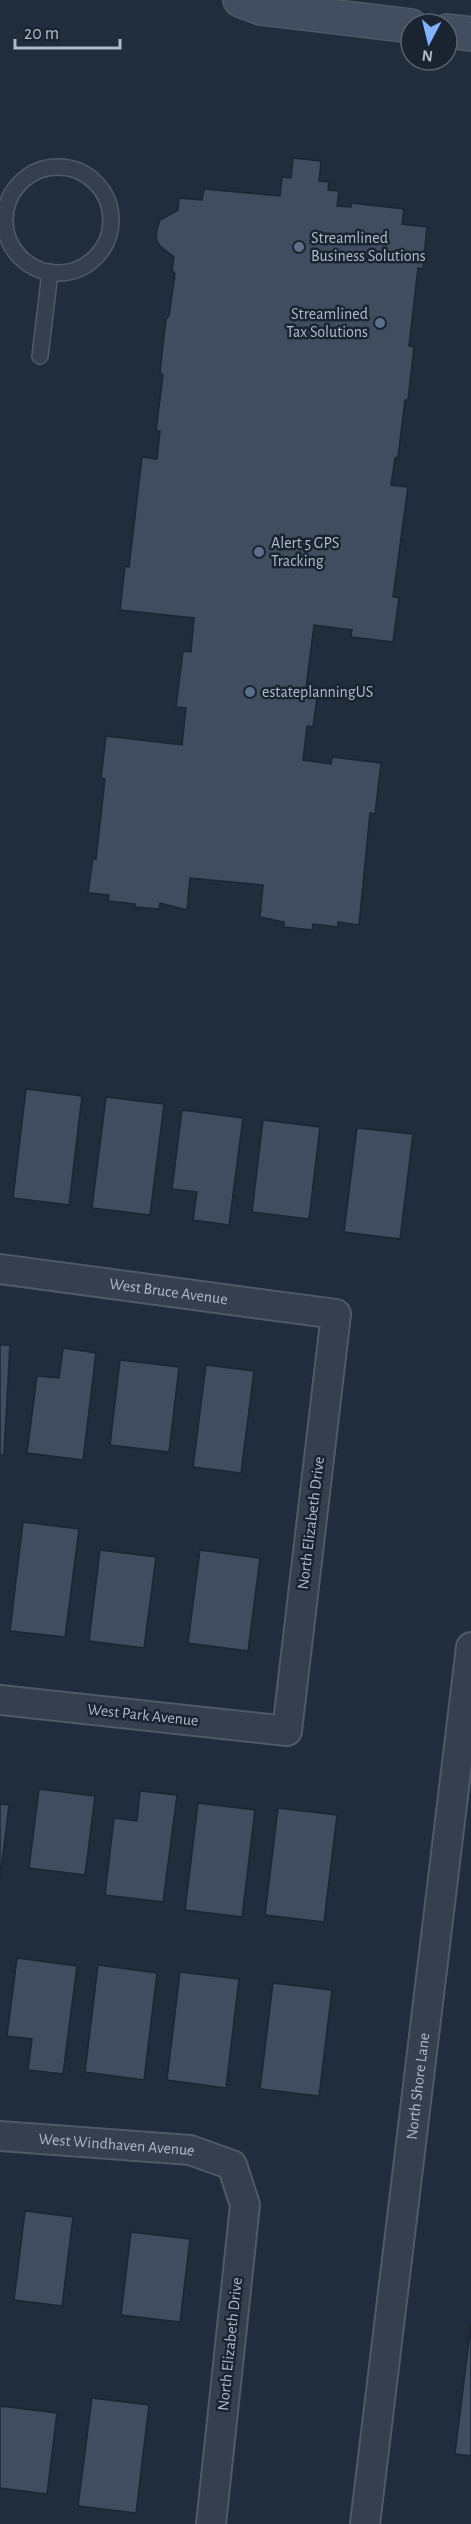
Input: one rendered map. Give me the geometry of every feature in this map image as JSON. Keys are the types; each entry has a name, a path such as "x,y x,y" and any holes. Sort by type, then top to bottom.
{"main road":[{"path":"240,0 261,8 399,25"}],"street":[{"name":"West Bruce Avenue","path":"0,1269 336,1314"},
{"name":"North Elizabeth Drive","path":"287,1731 336,1314"},
{"name":"North Shore Lane","path":"365,2524 471,1647"},
{"name":"West Park Avenue","path":"0,1700 287,1731"},
{"name":"West Windhaven Avenue","path":"0,2136 190,2150 232,2165"},
{"name":"North Elizabeth Drive","path":"211,2524 245,2205 232,2165"}],"lane":[{"path":"48,168 72,168 96,182 106,197 111,213 111,226 108,240 98,255 85,265 65,273 50,272 35,267 12,246 3,215 18,185 32,174 48,168"},
{"path":"40,356 50,272"}],"building":[{"path":"293,158 321,161 319,181 329,182 328,190 339,191 337,206 351,207 351,203 404,209 402,224 427,227 423,269 418,268 409,346 414,347 408,400 405,400 398,457 395,458 391,485 408,487 393,597 399,598 393,642 351,637 352,630 314,625 306,688 318,690 313,727 307,726 303,760 331,764 332,757 381,763 375,814 370,813 359,925 338,922 338,927 313,924 312,930 284,927 284,922 260,917 263,885 190,878 187,910 160,903 159,909 135,907 135,904 108,901 109,895 88,893 93,858 96,859 105,779 101,778 106,736 182,745 186,708 176,707 183,651 191,652 194,618 120,610 125,566 129,567 142,457 157,459 160,431 156,431 163,375 160,372 166,319 169,316 175,274 172,270 174,257 160,246 156,239 157,229 160,220 178,210 179,198 202,200 204,189 280,196 282,177 291,178"},
{"path":"26,1089 82,1096 69,1205 13,1198"},
{"path":"106,1097 164,1104 150,1215 92,1208"},
{"path":"182,1110 243,1118 229,1225 193,1220 197,1192 172,1189"},
{"path":"263,1120 320,1127 309,1219 252,1212"},
{"path":"357,1128 413,1134 400,1239 344,1232"},
{"path":"0,1345 10,1345 4,1455 0,1455"},
{"path":"63,1348 96,1353 83,1460 27,1453 37,1376 59,1378"},
{"path":"120,1360 179,1367 169,1452 110,1445"},
{"path":"206,1365 254,1371 241,1473 193,1467"},
{"path":"23,1522 79,1529 65,1637 10,1631"},
{"path":"100,1550 156,1557 144,1648 89,1641"},
{"path":"200,1550 260,1558 248,1651 188,1643"},
{"path":"39,1789 95,1796 85,1875 29,1868"},
{"path":"140,1791 177,1795 163,1902 105,1895 114,1818 137,1821"},
{"path":"198,1803 255,1810 242,1917 185,1910"},
{"path":"0,1804 9,1805 0,1880"},
{"path":"278,1808 337,1815 324,1922 265,1915"},
{"path":"17,1958 77,1966 63,2074 28,2070 32,2039 7,2036"},
{"path":"98,1965 157,1973 144,2080 85,2072"},
{"path":"180,1972 239,1979 226,2088 167,2080"},
{"path":"273,1983 332,1990 319,2096 260,2089"},
{"path":"25,2211 73,2217 62,2306 14,2300"},
{"path":"131,2232 190,2239 180,2322 121,2315"},
{"path":"471,2324 471,2456 455,2454"},
{"path":"92,2398 149,2405 136,2513 78,2506"},
{"path":"0,2406 57,2413 47,2494 0,2488"}],"place":[{"name":"Streamlined Business Solutions","path":"299,247"},
{"name":"Streamlined Tax Solutions","path":"380,323"},
{"name":"Alert 5 GPS Tracking","path":"259,552"},
{"name":"estateplanningUS","path":"250,692"}]}
